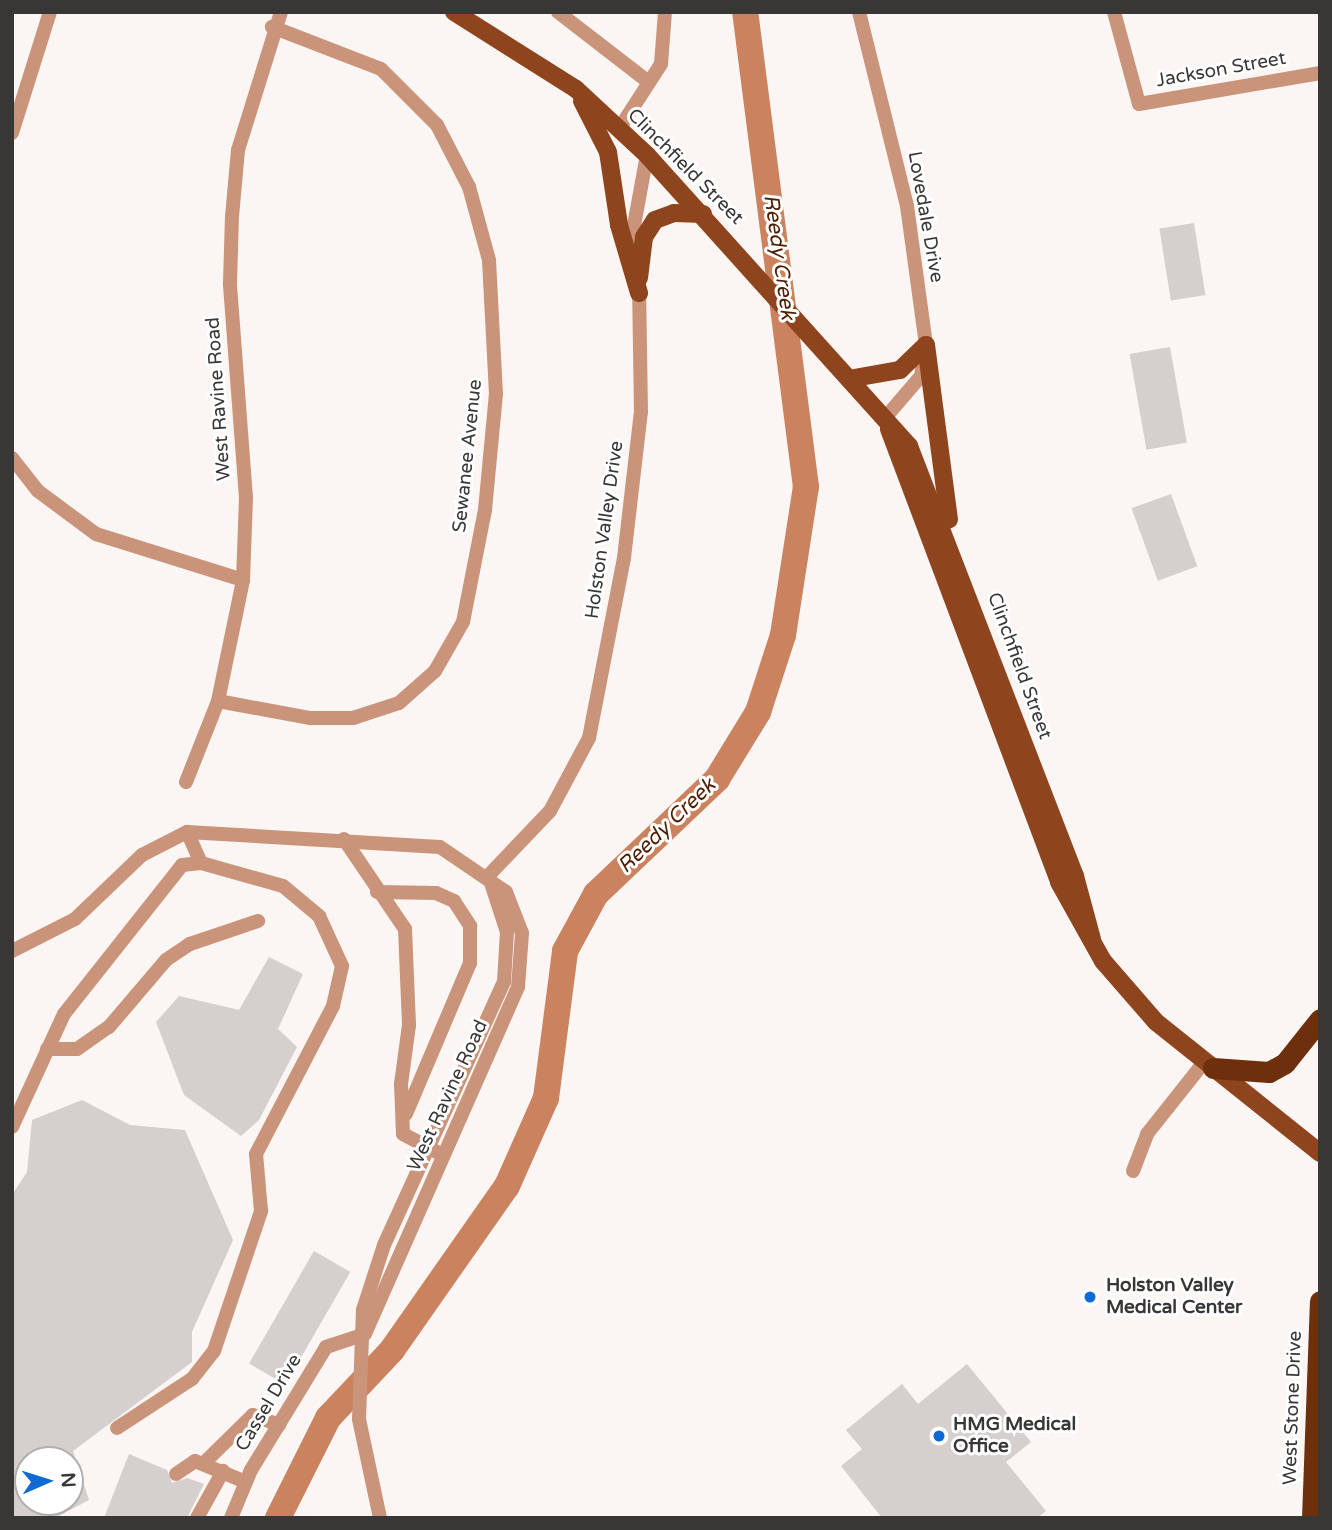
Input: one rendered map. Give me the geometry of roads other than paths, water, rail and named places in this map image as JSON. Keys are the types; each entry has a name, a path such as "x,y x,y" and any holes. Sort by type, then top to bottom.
{"highway":[{"path":"1209,1064 1269,1072 1285,1063 1320,1019"},
{"name":"West Stone Drive","path":"1312,1518 1320,1301"}],"main road":[{"name":"Clinchfield Street","path":"456,13 576,89 647,155 854,378 923,469 1075,876 1092,939"},
{"path":"576,89 608,152 619,225 639,285"},
{"path":"639,285 644,237 655,220 674,213 703,214"},
{"path":"854,378 900,370 926,345"},
{"path":"926,345 953,550"},
{"name":"Clinchfield Street","path":"885,418 1059,882 1115,978 1209,1064 1320,1153"}],"street":[{"path":"12,133 50,12"},
{"name":"West Ravine Road","path":"186,782 218,701 243,580 246,498 230,283 232,217 238,150 272,27 281,12"},
{"path":"558,12 646,80"},
{"path":"619,129 644,93 646,80 666,49 665,12"},
{"name":"Lovedale Drive","path":"859,12 907,206 926,345 921,376 885,418"},
{"name":"Jackson Street","path":"1114,12 1139,104 1320,73"},
{"name":"Sewanee Avenue","path":"218,701 310,719 353,718 399,703 435,671 463,622 485,510 496,394 489,260 469,187 437,125 382,69 272,27"},
{"name":"Holston Valley Drive","path":"488,876 550,811 589,738 624,558 641,412 639,285 633,231 647,155"},
{"path":"12,458 38,491 96,534 243,580"},
{"path":"187,832 201,863"},
{"name":"West Ravine Road","path":"12,951 75,919 142,855 187,832 344,839 440,847 488,876 516,910 522,972 435,1152 363,1341 359,1419 380,1518"},
{"path":"344,839 377,892 405,929 408,946 409,1025 401,1084 405,1115 403,1134 435,1152"},
{"path":"12,1127 64,1014 182,865 201,863 283,886 319,916 342,966 333,1006 256,1154 261,1211 214,1351 192,1378 117,1429"},
{"path":"377,892 436,893 454,901 470,926 470,963 405,1115"},
{"path":"47,1049 77,1049 109,1027 166,960 190,944 258,921"},
{"path":"1133,1171 1147,1134 1209,1064"},
{"name":"Cassel Drive","path":"231,1518 246,1482 326,1347 363,1341"},
{"path":"205,1462 253,1415 279,1425"},
{"path":"176,1474 185,1462 205,1462 246,1482"},
{"path":"198,1518 223,1471"}],"waterway":[{"name":"Reedy Creek","path":"278,1518 328,1418 392,1350 507,1186 546,1098 565,951 596,894 717,779 758,712 783,635 806,487 745,12"}],"place":[{"name":"Holston Valley Medical Center","path":"1090,1297"},
{"name":"HMG Medical Office","path":"939,1436"}]}
